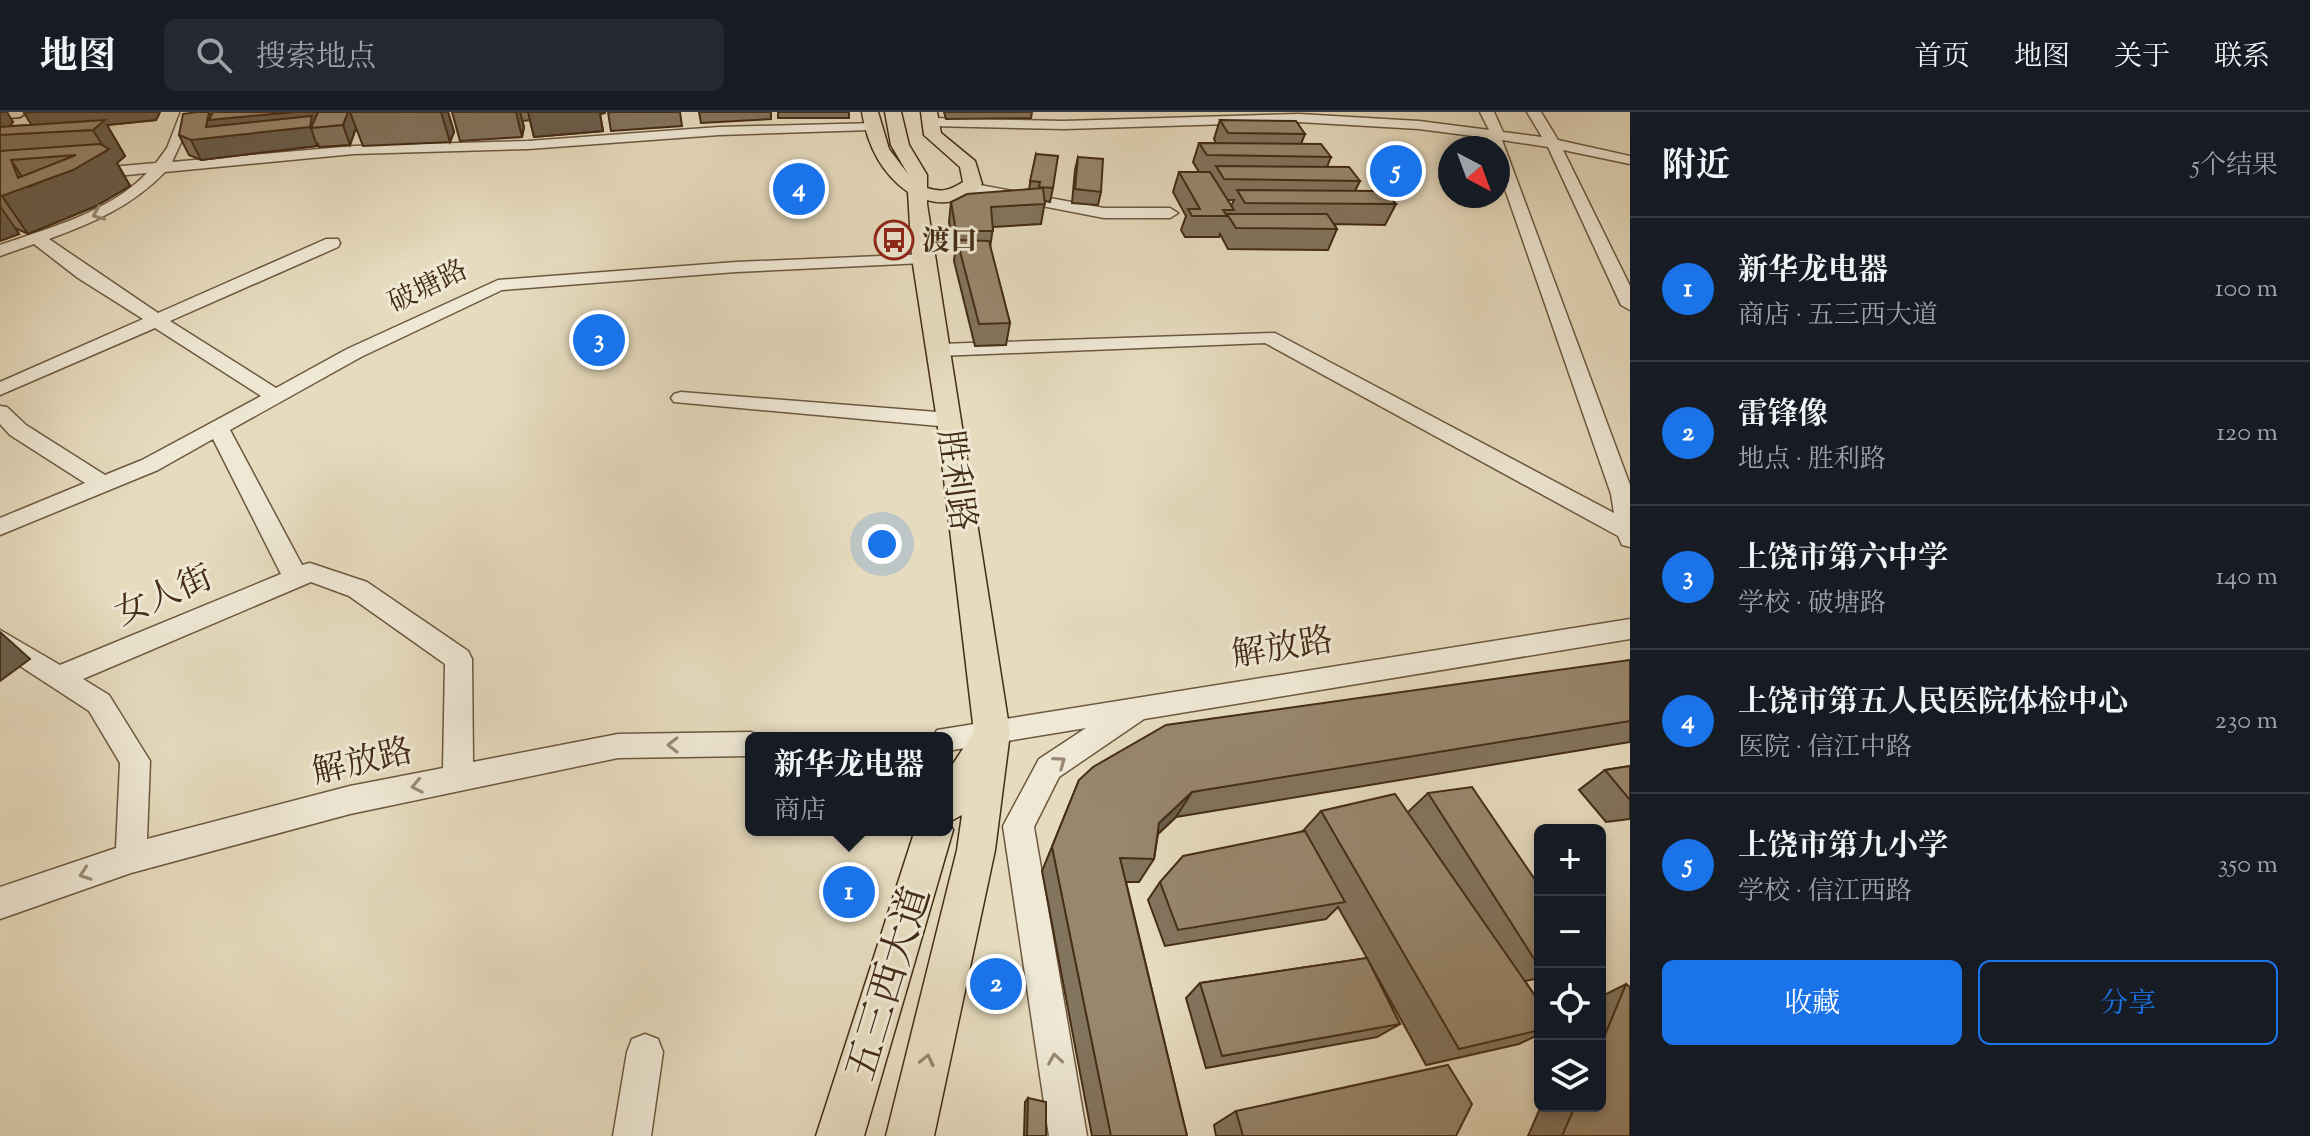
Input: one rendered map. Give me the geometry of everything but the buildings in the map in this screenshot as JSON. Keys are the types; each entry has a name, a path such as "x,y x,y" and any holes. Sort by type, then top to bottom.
{"main road":[{"path":"0,114 20,112"},
{"path":"893,112 900,145 928,164 969,182"},
{"path":"907,112 914,142 928,164"},
{"path":"870,119 887,163 917,193 946,197 963,193 969,182 969,165 931,123"},
{"name":"胜利路","path":"928,164 918,175 917,193 923,258 950,420 992,733"},
{"path":"922,228 935,205 946,197"},
{"path":"953,796 992,733"},
{"name":"五三西大道","path":"910,1136 976,850 992,733"},
{"name":"五三西大道","path":"840,1136 932,836"}],"street":[{"path":"0,251 109,210 161,168 174,149 188,112"},
{"path":"773,112 779,129"},
{"path":"1487,112 1499,135 1622,494 1629,536"},
{"path":"1534,112 1553,143 1630,305"},
{"path":"931,123 1064,125 1258,116 1299,118 1424,125 1553,143 1630,160"},
{"path":"73,175 354,150 691,128 779,129 870,119"},
{"path":"969,182 1104,213 1170,213"},
{"path":"36,238 84,274 275,396"},
{"path":"0,389 332,243"},
{"name":"破塘路","path":"0,527 150,465 354,353 498,285 736,267 923,258"},
{"path":"938,350 1268,337 1511,466 1629,536"},
{"path":"681,398 950,420"},
{"path":"0,412 18,430 103,484"},
{"path":"218,428 296,578 310,572 358,589 459,659 458,778"},
{"name":"女人街","path":"59,677 296,578"},
{"name":"解放路","path":"953,738 1630,629"},
{"path":"0,640 99,703 135,761 131,858"},
{"path":"1068,1136 1018,826 1049,768 1143,706"},
{"name":"解放路","path":"0,903 131,858 350,800 618,746 745,744"},
{"path":"632,1136 645,1052"}],"place":[{"name":"上饶市第九小学","path":"1396,171"},
{"name":"上饶市第五人民医院体检中心","path":"799,189"},
{"name":"渡口","path":"894,240"},
{"name":"上饶市第六中学","path":"599,340"},
{"name":"新华龙电器","path":"849,892"},
{"name":"雷锋像","path":"996,984"}]}
